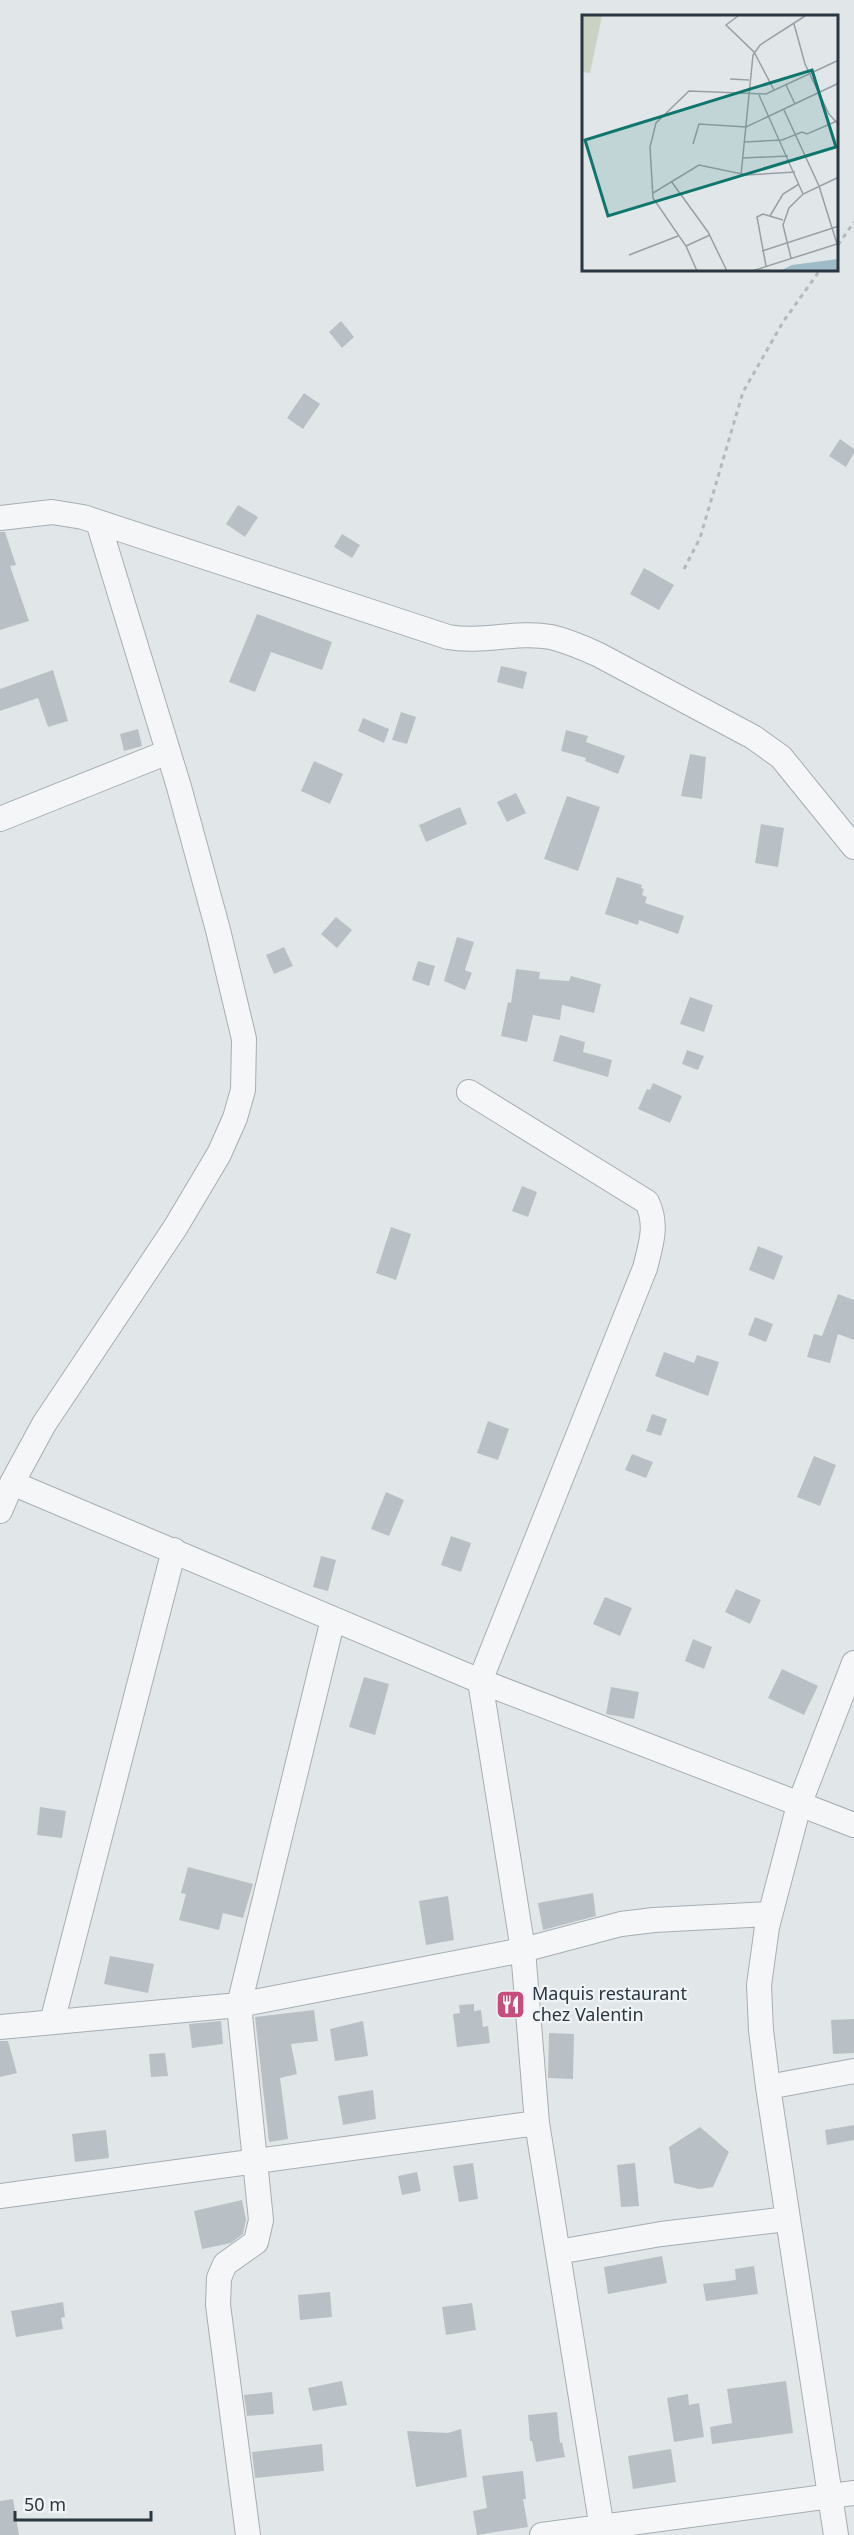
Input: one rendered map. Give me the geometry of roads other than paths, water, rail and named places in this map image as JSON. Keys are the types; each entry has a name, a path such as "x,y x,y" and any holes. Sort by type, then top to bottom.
{"street":[{"path":"0,518 52,512 83,517 319,593 440,635 465,640 550,637 599,655 753,737 781,757 854,847"},
{"path":"0,1511 12,1483 44,1424 175,1228 219,1154 235,1118 243,1090 244,1038 218,930 168,752 98,522"},
{"path":"0,819 168,752"},
{"path":"469,1092 647,1202 654,1216 652,1239 645,1268 480,1681 522,1950 537,2122 603,2530"},
{"path":"12,1483 480,1681 854,1825"},
{"path":"52,2022 174,1550"},
{"path":"248,2535 218,2305 219,2278 225,2264 256,2242 261,2220 239,2006 333,1619"},
{"path":"836,2535 842,2495 787,2219 761,2030 759,1985 770,1914 799,1805 854,1663"},
{"path":"0,2027 239,2006 522,1950 621,1924 770,1914"},
{"path":"768,2087 854,2071"},
{"path":"0,2196 537,2122"},
{"path":"558,2252 661,2234 787,2219"},
{"path":"542,2535 603,2530 842,2495"}],"place":[{"name":"Maquis restaurant chez Valentin","path":"511,2004"}]}
